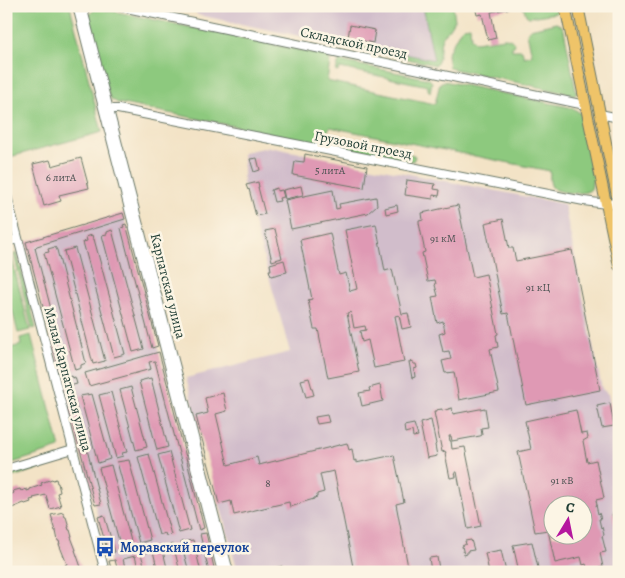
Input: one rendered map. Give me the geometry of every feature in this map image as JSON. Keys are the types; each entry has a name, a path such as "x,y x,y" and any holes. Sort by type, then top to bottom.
{"main road":[{"path":"565,6 619,266"},
{"path":"578,6 619,204"}],"street":[{"name":"Карпатская улица","path":"77,6 228,572"},
{"name":"Карпатская улица","path":"82,6 222,572"},
{"name":"Складской проезд","path":"117,6 585,105"},
{"name":"Грузовой проезд","path":"106,109 118,109 606,204 619,204"},
{"path":"600,114 619,118"},
{"name":"Малая Карпатская улица","path":"6,192 105,572"},
{"path":"6,242 18,238"},
{"path":"6,469 73,449"}],"shaded area":[{"path":"195,6 423,6 434,60 379,49 374,43 348,38 343,45 198,15"},
{"path":"269,147 564,204 602,389 608,394 619,448 619,572 238,572 186,378 290,352 243,183 243,152"},
{"path":"123,213 215,572 112,572 26,242"}],"green space":[{"path":"6,6 70,6 102,132 6,158"},
{"path":"423,6 453,6 455,20 443,35 436,65 365,50 367,45 434,60"},
{"path":"523,6 559,6 559,9 556,13 529,17 526,15"},
{"path":"98,8 328,56 330,61 327,81 435,104 440,83 444,81 573,108 582,117 595,180 592,181 591,189 588,191 578,193 565,192 552,187 550,171 330,127 323,138 315,142 118,103 111,99 108,93 89,21 91,13"},
{"path":"556,23 562,26 564,30 576,95 449,68 447,54 463,27 470,26 471,38 475,42 510,39 515,45 512,47 512,50 522,50 524,57 532,55 527,33 530,29"},
{"path":"340,61 429,79 432,82 430,92 428,86 340,68 336,72"},
{"path":"342,140 414,155 415,157 413,161 340,147 337,145"},
{"path":"9,248 30,330 18,333 6,285 6,249"},
{"path":"17,253 36,328 32,329 14,254"},
{"path":"31,335 60,448 6,465 6,349 21,345 20,338"},
{"path":"59,457 61,459 60,462 6,479 6,473"}],"building":[{"path":"475,6 517,7 491,12 496,38 488,40 482,14 477,15"},
{"path":"350,25 375,30 373,43 348,38"},
{"path":"305,154 367,166 364,188 293,175 295,161 304,162"},
{"path":"81,158 89,188 59,195 61,201 44,206 33,164 50,160 52,166"},
{"path":"257,158 260,170 254,172 250,159"},
{"path":"407,180 435,184 434,189 440,190 439,196 433,195 433,199 405,195"},
{"path":"258,182 265,214 256,216 249,189 246,185"},
{"path":"301,186 303,195 285,199 283,190"},
{"path":"277,188 277,191 282,190 284,197 279,198 280,201 274,202 271,190"},
{"path":"333,190 336,209 340,208 339,204 376,197 377,205 368,213 291,229 285,200"},
{"path":"397,205 398,211 386,214 385,208"},
{"path":"458,205 473,277 486,274 498,334 496,335 498,347 490,349 499,392 459,400 454,372 445,373 442,361 451,359 449,351 443,352 439,334 445,332 443,321 437,323 432,297 438,296 436,284 435,280 428,281 422,253 425,252 419,223 419,221 423,220 422,213"},
{"path":"123,213 125,219 35,248 67,370 60,372 26,242"},
{"path":"503,219 509,248 513,248 516,261 572,250 600,390 526,405 508,313 503,314 485,223"},
{"path":"126,224 158,346 152,348 121,228"},
{"path":"376,224 385,271 392,269 402,314 408,313 411,327 402,329 399,315 395,316 404,362 374,368 368,340 362,342 360,331 366,330 365,326 354,328 351,312 347,313 359,372 328,378 318,329 314,329 308,300 312,299 300,240 330,233 339,275 346,273 350,291 357,289 345,230"},
{"path":"275,229 282,258 272,261 265,231"},
{"path":"112,230 144,349 133,352 102,235"},
{"path":"92,235 125,354 114,357 83,242 87,241 86,237"},
{"path":"55,247 86,363 81,365 81,368 75,370 44,253 49,252 48,249"},
{"path":"75,248 105,361 93,364 64,251"},
{"path":"284,260 287,272 271,276 270,264"},
{"path":"159,352 204,528 199,530 155,361 149,362 151,369 89,386 85,373"},
{"path":"413,361 417,368 414,369 415,377 412,378 409,362"},
{"path":"71,376 72,378 75,377 77,384 69,386 70,389 65,390 62,379"},
{"path":"151,378 168,447 157,450 139,381"},
{"path":"309,378 314,395 306,397 301,380"},
{"path":"380,385 383,401 362,406 359,393 370,391 369,388"},
{"path":"131,387 147,447 136,450 120,390"},
{"path":"111,392 127,452 122,453 123,456 116,458 99,395"},
{"path":"223,393 227,411 216,414 228,465 257,457 259,465 347,443 349,450 352,449 356,463 394,455 404,502 396,504 409,572 354,572 334,471 320,474 324,492 317,494 317,497 314,499 290,507 289,502 234,515 231,501 219,504 196,416 208,413 205,398"},
{"path":"92,394 110,459 98,463 80,396"},
{"path":"73,395 101,504 95,505 66,397"},
{"path":"610,403 614,426 602,428 597,406"},
{"path":"452,408 453,414 485,408 488,427 481,428 482,435 480,436 452,441 451,436 449,436 452,449 465,447 481,526 468,529 457,472 455,472 456,477 450,478 446,453 445,451 442,452 434,412 436,410 442,409 442,411"},
{"path":"576,410 581,434 587,433 588,438 583,441 587,462 596,460 604,498 596,500 606,552 600,553 603,567 588,570 586,564 583,565 581,557 555,563 551,546 592,546 592,496 542,496 542,531 535,532 518,452 531,449 525,421"},
{"path":"327,415 329,422 317,424 315,417"},
{"path":"431,420 437,456 427,458 420,423"},
{"path":"414,424 418,436 413,437 412,431 405,433 404,426"},
{"path":"169,452 190,530 179,533 158,455"},
{"path":"149,454 171,535 166,536 165,533 159,535 138,457"},
{"path":"129,460 150,540 139,543 117,462"},
{"path":"111,465 132,545 121,548 99,468"},
{"path":"52,479 56,479 58,483 60,492 57,493 61,506 50,509 46,495 33,498 30,500 31,502 12,508 11,506 6,506 6,497 14,493 13,491 27,489 27,491"},
{"path":"63,512 82,572 67,572 65,565 67,564 51,515"},
{"path":"619,512 619,543 618,543 612,514"},
{"path":"104,515 115,552 108,553 98,517"},
{"path":"206,533 215,572 209,572 200,534"},
{"path":"193,540 201,572 189,572 181,542"},
{"path":"471,540 474,550 467,551 467,554 464,555 462,546 466,544 465,541"},
{"path":"532,542 539,572 519,572 513,545"},
{"path":"173,544 180,572 168,572 162,547"},
{"path":"501,550 506,572 489,572 485,553"},
{"path":"153,551 158,572 146,572 141,554"},
{"path":"135,556 139,572 126,572 123,559"},
{"path":"437,557 439,569 431,571 429,558"},
{"path":"115,560 118,572 112,572 109,561"},
{"path":"282,566 283,572 263,572 263,571"}],"place":[{"name":"Моравский переулок","path":"105,547"}]}
